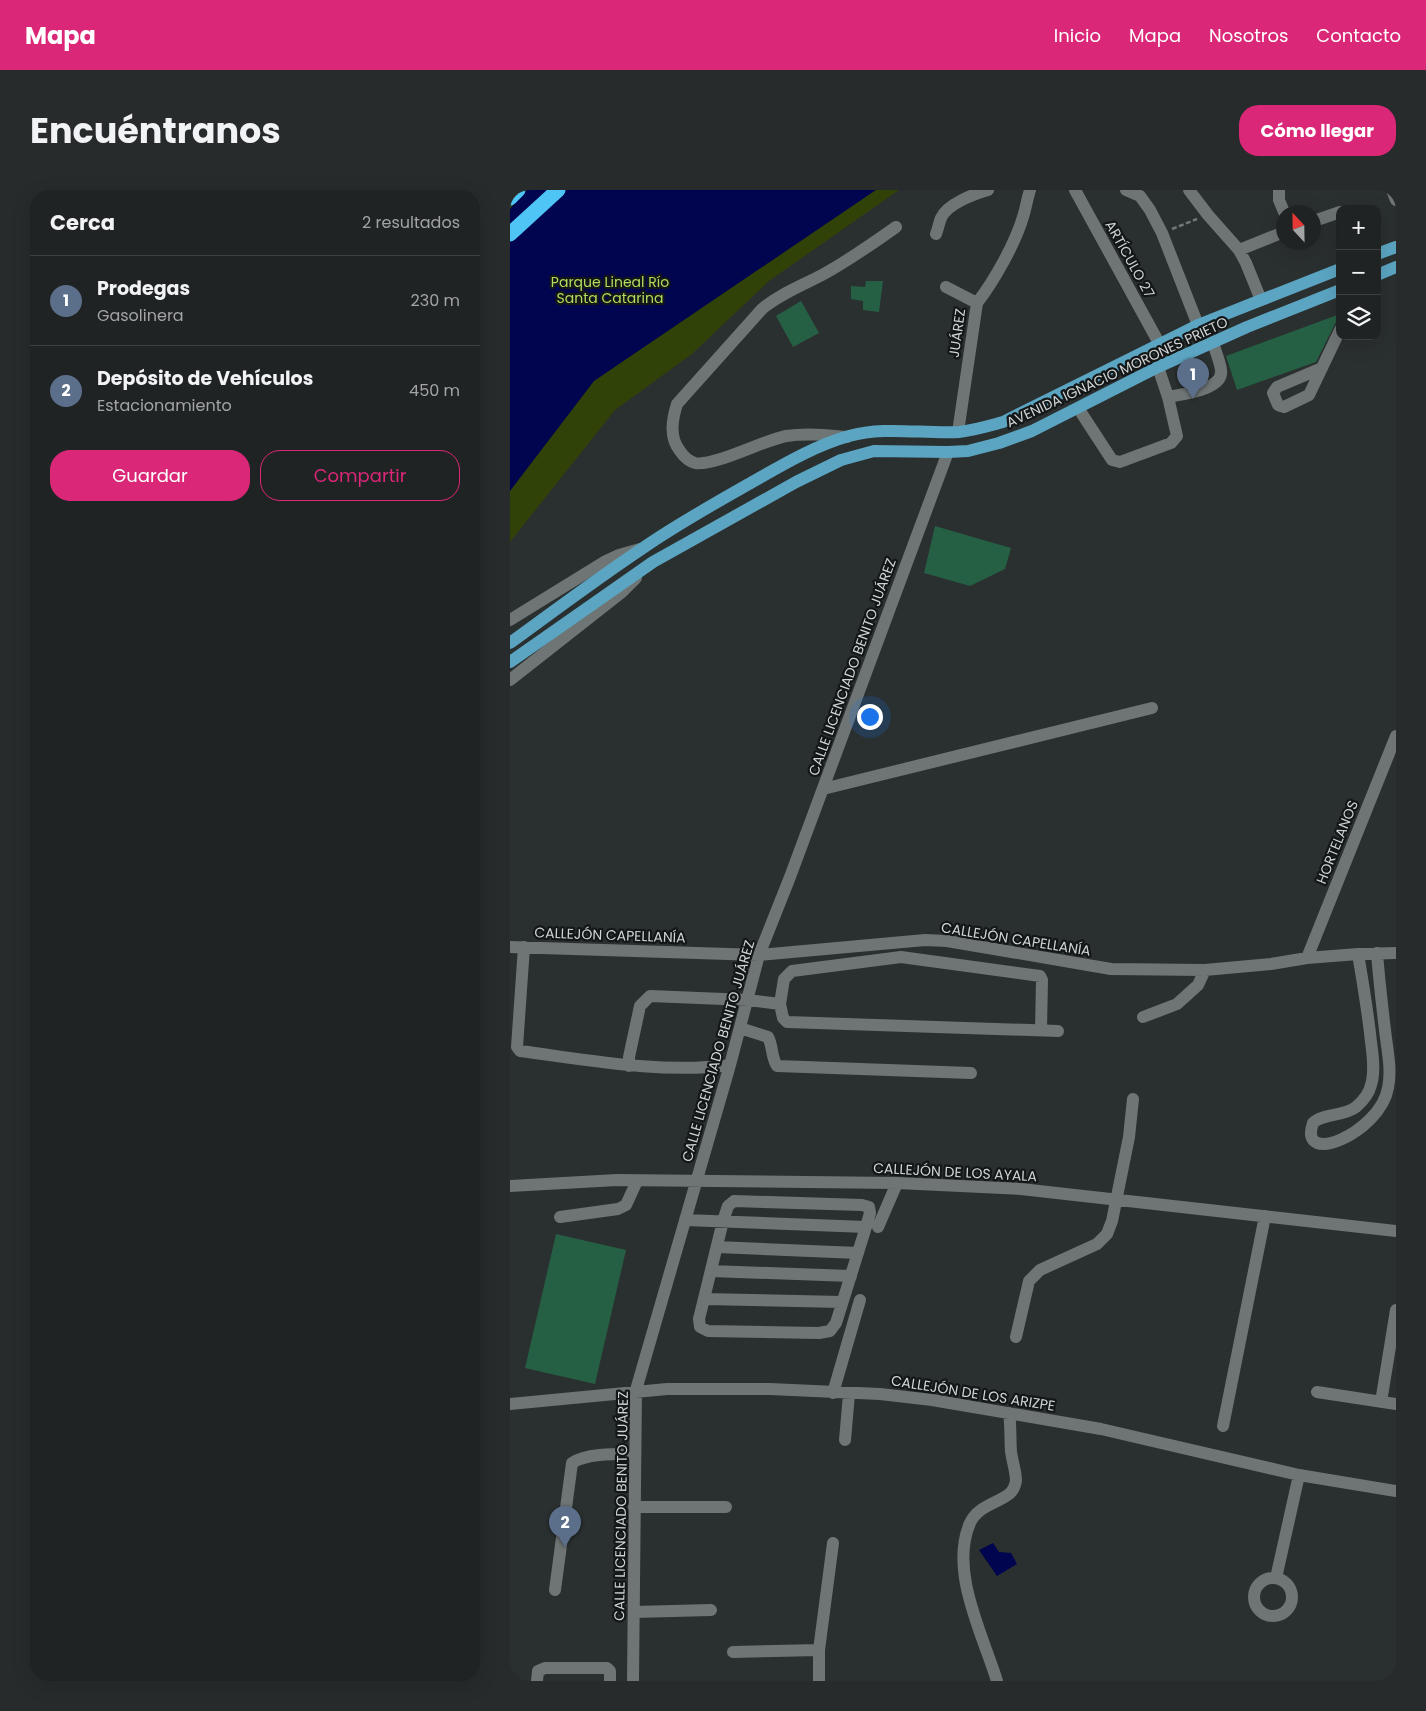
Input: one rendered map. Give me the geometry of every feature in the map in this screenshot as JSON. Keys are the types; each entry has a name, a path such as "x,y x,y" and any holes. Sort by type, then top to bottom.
{"highway":[{"path":"510,198 518,190"},
{"path":"510,234 559,190"}],"main road":[{"path":"1381,253 1396,247"},
{"path":"1381,273 1396,267"},
{"name":"AVENIDA IGNACIO MORONES PRIETO","path":"510,643 642,548 713,504 786,464 847,437 865,432 884,430 958,432 978,430 1003,422 1198,325 1336,271"},
{"name":"AVENIDA IGNACIO MORONES PRIETO","path":"512,660 653,562 796,482 842,460 874,452 968,451 999,443 1032,431 1158,367 1213,342 1336,292"}],"street":[{"path":"936,234 942,216 957,203 978,192 988,190"},
{"name":"JUÁREZ","path":"958,432 977,303 984,294 1015,238 1030,190"},
{"name":"ARTÍCULO 27","path":"1075,190 1160,343"},
{"path":"1126,190 1140,196 1162,233 1198,325"},
{"path":"1189,190 1239,250 1261,300"},
{"path":"1279,190 1278,200 1280,205"},
{"path":"1392,190 1396,200"},
{"path":"1321,219 1336,213"},
{"path":"847,437 810,434 786,436 719,459 696,463 685,458 678,448 672,434 673,418 677,404 762,309 775,298 822,275 854,256 896,227"},
{"path":"1239,250 1276,235"},
{"path":"946,287 977,303"},
{"path":"1322,368 1336,338"},
{"path":"1168,398 1196,392 1217,382 1222,371 1213,342"},
{"path":"1082,414 1112,460 1120,462 1171,443 1177,436 1158,367"},
{"name":"CALLE LICENCIADO BENITO JUÁREZ","path":"633,1681 636,1390 730,1065 759,955 823,789 948,452"},
{"name":"AVENIDA IGNACIO MORONES PRIETO","path":"510,620 604,562 642,548"},
{"path":"510,680 622,592 653,562"},
{"path":"823,789 1152,708"},
{"name":"HORTELANOS","path":"1307,958 1396,736"},
{"name":"CALLEJÓN CAPELLANÍA","path":"510,947 759,955 925,940 947,941 1111,969 1205,970 1271,964 1307,958 1396,953"},
{"path":"524,948 517,1047 520,1051 629,1066 706,1068 730,1065"},
{"path":"1358,954 1367,1004 1372,1053 1373,1075 1371,1086 1362,1101 1349,1111 1321,1117 1313,1123 1312,1134 1319,1144 1329,1144 1344,1139 1360,1129 1384,1103 1390,1079 1377,953"},
{"path":"1041,1030 1042,980 1040,976 901,957 792,971 784,979 780,1004 783,1018 787,1022 1058,1031"},
{"path":"1143,1017 1177,1004 1198,985 1205,970"},
{"path":"629,1066 629,1057 640,1006 650,996 748,1000 780,1004"},
{"path":"1367,1004 1382,1003"},
{"path":"740,1028 768,1037 771,1042 774,1062 777,1066 971,1073"},
{"path":"1016,1337 1029,1281 1040,1270 1097,1244 1107,1234 1117,1199 1130,1137 1133,1099"},
{"path":"560,1217 618,1209 626,1205 637,1180"},
{"name":"CALLEJÓN DE LOS AYALA","path":"510,1186 637,1180 897,1184 1021,1189 1396,1231"},
{"path":"872,1227 869,1207 862,1205 738,1201 728,1206 698,1324 703,1330 708,1331 825,1332 833,1328 858,1253 897,1184"},
{"path":"1223,1426 1265,1216"},
{"path":"685,1220 872,1227"},
{"path":"717,1247 858,1253"},
{"path":"711,1271 850,1276"},
{"path":"704,1299 842,1302"},
{"path":"833,1392 860,1300"},
{"path":"1381,1402 1396,1310"},
{"name":"CALLEJÓN DE LOS ARIZPE","path":"510,1404 667,1388 770,1389 880,1394 932,1400 1101,1428 1299,1475 1396,1491"},
{"path":"1317,1392 1396,1404"},
{"path":"845,1440 849,1394"},
{"path":"997,1681 978,1625 964,1572 963,1549 970,1522 979,1511 1011,1493 1015,1487 1016,1479 1011,1451 1009,1413"},
{"path":"555,1590 572,1463 579,1459 635,1454"},
{"path":"1276,1578 1299,1475"},
{"path":"634,1507 726,1507"},
{"path":"819,1681 819,1650 833,1543"},
{"path":"634,1612 711,1610"},
{"path":"733,1652 819,1650"},
{"path":"537,1681 538,1671 545,1668 607,1668 610,1672 610,1681"}],"path":[{"path":"1162,233 1208,215"}],"green space":[{"name":"Parque Lineal Río Santa Catarina","path":"510,190 899,190 769,281 692,354 615,410 510,542"}],"shaded area":[{"name":"Parque Lineal Río Santa Catarina","path":"526,190 876,190 594,381 510,491 510,209"},
{"path":"993,1543 999,1552 1011,1553 1017,1564 997,1576 979,1550"}],"building":[{"path":"866,281 883,281 879,312 863,310 863,301 851,299 851,286 865,287"},
{"path":"801,301 819,333 793,347 776,316"},
{"path":"1336,315 1336,322 1316,362 1237,390 1226,356"},
{"path":"935,526 1011,548 1005,569 970,586 924,573"},
{"path":"556,1234 626,1250 595,1384 525,1368"}],"place":[{"name":"Prodegas","path":"1193,399"},
{"name":"Depósito de Vehículos","path":"565,1547"}]}
